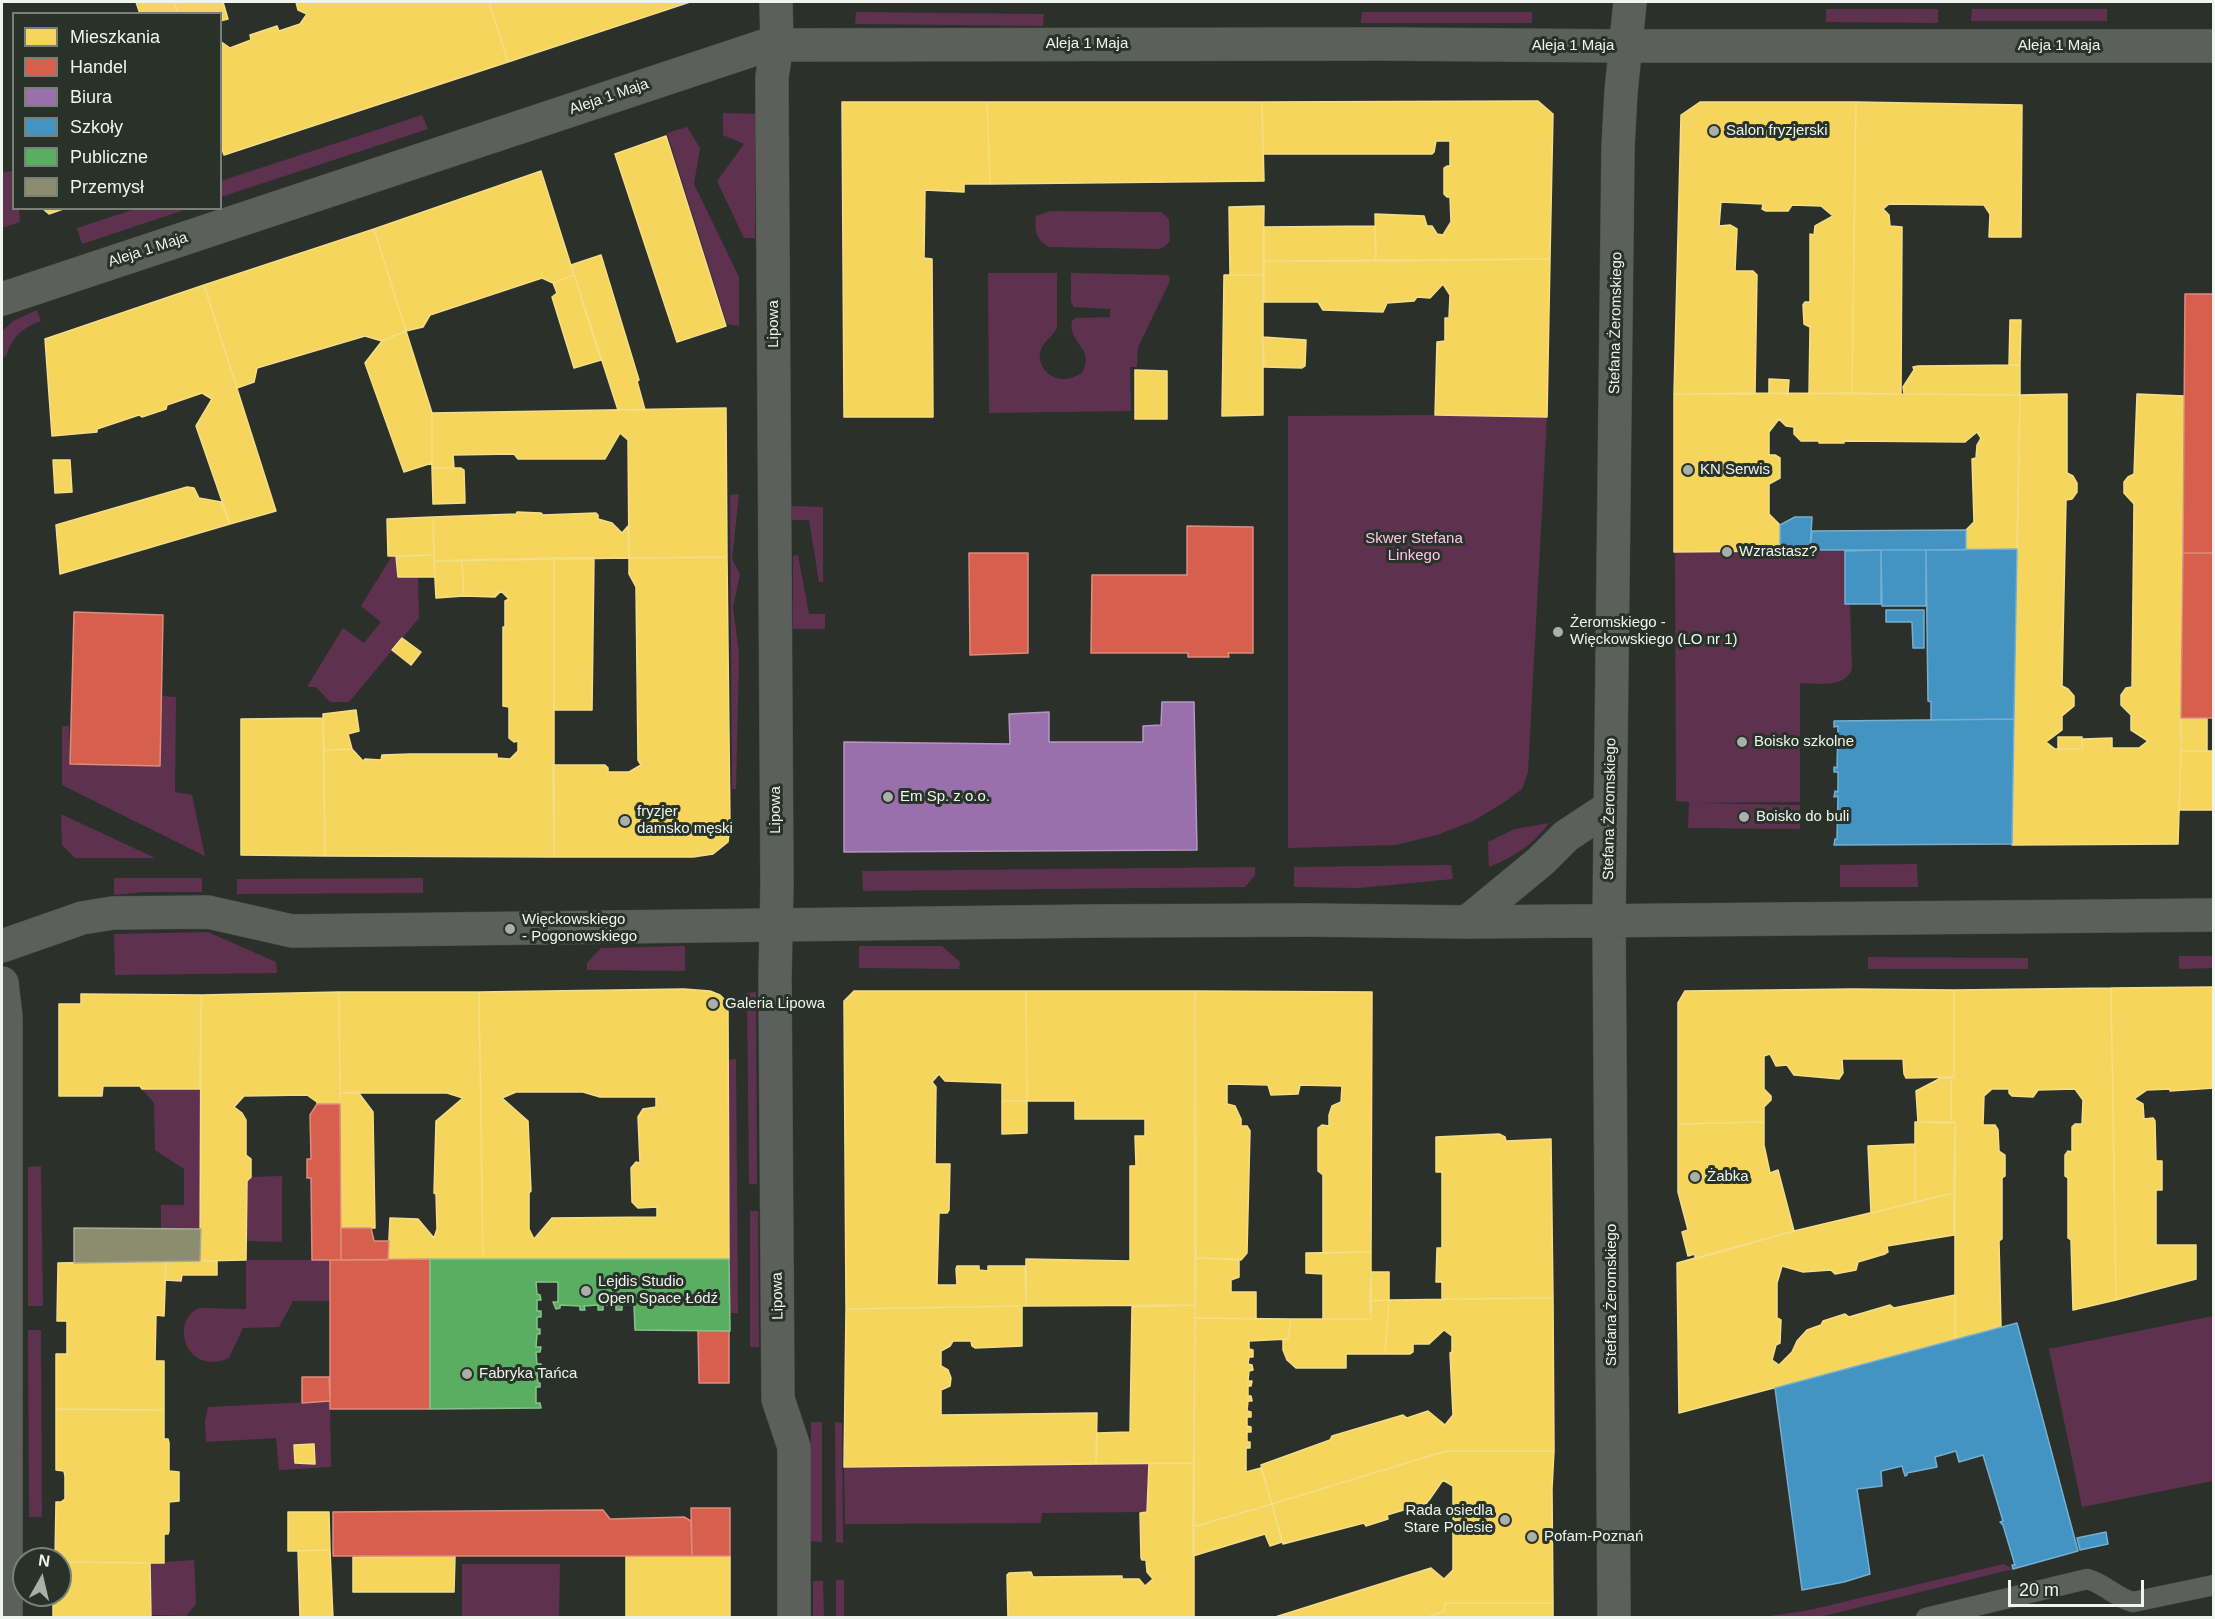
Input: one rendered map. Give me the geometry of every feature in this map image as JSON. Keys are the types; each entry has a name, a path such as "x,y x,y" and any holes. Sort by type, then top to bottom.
{"street":[{"name":"Lipowa","path":"776,2 777,45 772,77 778,1399 794,1447 794,1617"},
{"name":"Stefana Żeromskiego","path":"1614,1617 1610,807 1618,147 1630,2"},
{"name":"Aleja 1 Maja","path":"2,299 754,48 777,45 2214,46"},
{"path":"1467,922 1541,861 1566,836 1610,807"},
{"path":"2,946 82,918 113,913 208,912 292,931 1309,920 1467,922 2214,915"},
{"path":"2,983 6,1017 6,1617"}],"lane":[{"path":"1926,1617 2087,1579 2133,1602 2214,1585"}],"green space":[{"path":"1826,9 1938,9 1938,23 1826,22"},
{"path":"1972,9 2107,9 2107,21 1971,21"},
{"path":"856,12 1044,14 1043,26 855,24"},
{"path":"1362,12 1532,12 1532,23 1361,23"},
{"path":"723,113 756,114 755,238 744,238 717,181 744,144 723,135"},
{"path":"422,115 428,129 222,197 222,181"},
{"path":"687,127 700,148 694,184 739,277 739,326 727,324 667,133"},
{"path":"12,171 12,210 19,210 20,222 2,228 2,172"},
{"path":"132,210 184,210 82,244 77,228"},
{"path":"1050,211 1161,212 1169,219 1170,241 1158,249 1049,247 1039,238 1035,221 1036,216"},
{"path":"988,273 1057,273 1057,328 1042,347 1040,358 1044,369 1058,379 1082,373 1085,364 1084,351 1073,335 1072,321 1076,318 1110,317 1110,309 1074,307 1071,302 1071,273 1168,275 1169,283 1138,347 1137,367 1130,367 1131,411 989,413"},
{"path":"37,310 41,321 19,334 6,356 2,358 2,331 13,321"},
{"name":"Skwer Stefana Linkego","path":"1288,416 1547,417 1528,772 1522,789 1503,803 1473,821 1437,835 1396,845 1288,848"},
{"path":"739,494 732,559 740,574 733,607 739,653 736,789 732,789 730,495"},
{"path":"791,506 823,507 823,582 819,582 809,520 792,520"},
{"name":"Boisko szkolne","path":"1845,551 1845,604 1850,604 1852,669 1843,680 1830,684 1800,683 1800,802 1693,803 1800,805 1800,829 1688,828 1689,802 1676,801 1675,552"},
{"path":"798,555 809,614 825,614 825,629 793,629 793,556"},
{"path":"392,556 396,556 418,577 419,618 349,702 330,702 316,687 307,687 343,628 364,643 381,622 361,606"},
{"path":"162,696 176,697 175,792 192,795 205,856 62,785 62,726 69,726 70,764 160,765"},
{"path":"61,814 155,858 75,858 62,845"},
{"path":"1549,823 1522,849 1489,867 1488,842 1515,829"},
{"path":"1917,864 1918,887 1840,887 1840,865"},
{"path":"1451,865 1453,879 1359,888 1294,887 1294,867"},
{"path":"1255,867 1255,875 1245,887 863,891 862,871"},
{"path":"114,878 202,878 202,892 144,892 114,895"},
{"path":"423,878 423,893 237,894 237,879"},
{"path":"208,932 276,962 277,973 115,975 114,934"},
{"path":"685,946 685,971 587,970 587,963 601,948"},
{"path":"859,946 942,946 960,962 959,969 859,968"},
{"path":"2179,956 2213,956 2213,968 2179,969"},
{"path":"1868,957 2028,958 2028,969 1868,969"},
{"path":"756,992 757,1184 749,1184 747,993"},
{"path":"736,1059 738,1313 730,1313 728,1060"},
{"path":"142,1089 200,1089 201,1229 161,1228 161,1205 184,1205 184,1169 155,1150 154,1103"},
{"path":"41,1166 43,1306 28,1306 28,1167"},
{"path":"282,1176 282,1242 246,1241 247,1181 251,1177"},
{"path":"750,1211 758,1211 759,1347 750,1347"},
{"path":"246,1260 330,1260 330,1301 293,1301 279,1327 243,1328 229,1358 214,1362 202,1360 193,1354 187,1345 184,1334 185,1324 190,1314 199,1308 246,1309"},
{"path":"2213,1316 2213,1481 2082,1507 2049,1349"},
{"path":"28,1330 41,1330 42,1517 29,1517"},
{"path":"330,1401 331,1467 279,1470 276,1438 206,1442 205,1421 208,1407"},
{"path":"811,1422 822,1422 822,1542 811,1541"},
{"path":"835,1422 842,1423 843,1543 836,1542"},
{"path":"1149,1463 1147,1512 1042,1513 1041,1523 845,1524 844,1467"},
{"path":"194,1560 196,1604 186,1616 151,1615 150,1563"},
{"path":"462,1564 560,1564 559,1617 462,1617"},
{"path":"2004,1564 2013,1569 1820,1617 1763,1617 1805,1611"},
{"path":"836,1580 844,1580 844,1617 836,1617"},
{"path":"813,1581 823,1581 824,1617 813,1617"}],"building: Mieszkania":[{"path":"136,2 174,2 177,12 139,12"},
{"path":"174,2 223,2 228,19 222,20 222,12 177,12"},
{"path":"296,2 489,2 508,62 224,155 222,149 222,42 230,48 251,40 250,35 277,26 279,31 300,24 307,14 298,10"},
{"path":"489,2 690,2 508,62"},
{"path":"1538,101 1553,114 1550,259 1376,261 1375,214 1424,216 1427,226 1432,226 1437,234 1443,235 1451,222 1450,197 1444,194 1444,168 1450,166 1450,141 1436,141 1432,154 1263,154 1262,102"},
{"path":"842,102 987,102 990,184 964,184 964,192 925,190 924,258 932,259 933,417 844,417"},
{"path":"987,102 1262,102 1264,181 990,184"},
{"path":"1700,102 1856,102 1852,393 1809,394 1810,327 1804,324 1803,305 1805,302 1810,302 1810,234 1814,235 1815,226 1833,216 1821,206 1792,205 1788,211 1766,211 1762,209 1763,204 1721,202 1719,226 1730,225 1737,229 1735,271 1753,271 1757,275 1755,394 1674,394 1681,115"},
{"path":"1856,102 2022,105 2021,237 1989,237 1990,214 1984,205 1889,204 1883,209 1889,215 1890,226 1902,227 1901,394 1852,393"},
{"path":"666,136 726,326 677,342 615,154"},
{"path":"541,171 574,275 553,283 542,278 430,315 423,327 406,331 374,229"},
{"path":"1264,206 1263,275 1230,275 1229,207"},
{"path":"44,210 60,210 49,214"},
{"path":"1375,226 1376,261 1264,261 1264,227"},
{"path":"374,229 406,331 382,341 365,336 257,368 254,382 237,388 204,285"},
{"path":"601,255 639,380 637,381 645,410 618,410 571,265"},
{"path":"1550,259 1547,417 1435,415 1437,342 1445,341 1445,318 1449,318 1450,295 1443,284 1430,298 1417,297 1414,301 1387,303 1383,312 1323,310 1318,302 1264,302 1264,261"},
{"path":"574,275 601,360 574,368 552,297 557,293 553,283"},
{"path":"1224,275 1263,275 1263,415 1222,416"},
{"path":"204,285 276,511 230,524 196,426 212,399 202,393 167,405 166,409 97,429 97,432 52,436 45,339"},
{"path":"2010,320 2021,320 2020,365 2009,365"},
{"path":"406,331 432,413 432,463 404,472 365,363 382,341"},
{"path":"1263,337 1306,340 1305,366 1302,368 1264,367"},
{"path":"2020,365 2020,395 1904,394 1903,387 1914,370 1913,367"},
{"path":"1135,370 1167,371 1167,419 1135,419"},
{"path":"1769,379 1789,380 1788,394 1769,393"},
{"path":"1674,394 2020,395 2017,549 1966,550 1966,530 1974,522 1972,459 1976,458 1977,445 1981,438 1977,432 1965,442 1844,441 1844,443 1819,443 1819,441 1801,441 1794,434 1794,427 1786,426 1779,419 1769,432 1769,455 1780,458 1780,478 1769,484 1769,514 1780,525 1780,551 1674,552"},
{"path":"2067,394 2067,473 2073,476 2077,483 2077,492 2072,499 2066,500 2062,686 2074,696 2074,706 2062,716 2062,730 2046,742 2055,749 2082,749 2083,739 2112,738 2112,748 2139,748 2148,741 2131,730 2131,715 2121,705 2121,695 2126,688 2132,687 2134,504 2124,493 2124,482 2134,474 2137,394 2184,396 2178,844 2012,845 2020,395"},
{"path":"726,408 727,557 629,558 628,440 620,433 605,459 518,459 514,454 453,455 454,468 432,468 432,413"},
{"path":"53,460 70,460 72,492 55,493"},
{"path":"432,468 461,468 464,470 465,503 433,504"},
{"path":"187,487 194,488 199,498 221,502 230,524 60,574 56,525"},
{"path":"517,512 543,515 596,513 598,519 612,523 622,533 628,526 629,558 434,561 433,517 516,514"},
{"path":"433,517 434,555 388,556 387,519"},
{"path":"434,555 435,577 398,577 396,556"},
{"path":"727,557 730,826 728,842 713,854 693,857 554,857 553,765 605,765 608,772 629,772 641,765 638,760 636,587 629,574 629,558"},
{"path":"554,558 554,857 325,856 324,750 352,749 363,761 365,759 381,760 382,755 410,754 497,754 497,758 510,759 518,751 518,741 514,742 509,738 509,707 503,706 503,627 505,627 505,601 509,599 501,591 495,597 464,596 462,560"},
{"path":"554,558 594,558 592,710 554,710"},
{"path":"462,560 464,596 436,598 434,561"},
{"path":"402,638 421,652 411,665 392,650"},
{"path":"356,710 359,731 348,734 352,749 324,750 323,714"},
{"path":"323,718 325,856 241,855 241,719"},
{"path":"2181,718 2207,718 2207,751 2181,751"},
{"path":"2058,737 2082,737 2082,749 2058,749"},
{"path":"2181,751 2214,751 2214,810 2179,810"},
{"path":"2214,987 2214,1088 2147,1090 2134,1099 2143,1104 2144,1119 2153,1118 2155,1121 2156,1161 2162,1161 2162,1190 2156,1190 2156,1245 2196,1245 2196,1279 2116,1300 2111,988"},
{"path":"2111,988 2116,1300 2073,1310 2071,1240 2068,1238 2068,1178 2065,1176 2065,1155 2068,1151 2072,1152 2072,1127 2075,1124 2082,1124 2083,1100 2075,1089 2038,1090 2033,1097 2012,1096 2009,1089 1992,1089 1984,1096 1983,1125 1995,1125 1998,1130 1999,1151 2005,1155 2005,1176 2002,1178 2002,1239 1999,1241 2001,1327 1955,1340 1955,1122 1951,1123 1951,1078 1954,1077 1954,990"},
{"path":"684,989 710,991 725,1000 728,1009 729,1259 483,1260 479,992","holes":["516,1092 583,1092 600,1097 656,1097 656,1107 643,1109 638,1117 640,1163 636,1162 631,1168 632,1202 638,1208 657,1207 657,1217 552,1218 534,1239 529,1229 529,1193 531,1191 528,1121 502,1098"]},
{"path":"1954,990 1954,1077 1906,1078 1903,1059 1842,1059 1843,1073 1839,1079 1794,1075 1787,1065 1776,1066 1770,1054 1764,1056 1764,1089 1771,1096 1771,1100 1764,1107 1764,1122 1678,1124 1678,1003 1685,991"},
{"path":"854,991 1026,991 1027,1101 1002,1101 1002,1083 945,1081 939,1074 932,1082 936,1087 935,1164 950,1164 949,1210 947,1213 939,1213 937,1285 957,1285 957,1266 979,1266 979,1270 988,1271 988,1266 1025,1266 1026,1306 846,1309 844,1001"},
{"path":"1026,991 1195,991 1195,1305 1026,1306 1026,1259 1130,1261 1130,1166 1136,1166 1135,1136 1145,1136 1145,1119 1075,1119 1075,1101 1027,1101"},
{"path":"1195,991 1372,992 1371,1252 1323,1253 1323,1175 1318,1171 1318,1128 1322,1125 1329,1126 1332,1106 1341,1102 1342,1086 1300,1085 1298,1094 1271,1095 1268,1085 1227,1084 1227,1104 1235,1106 1241,1119 1241,1126 1247,1126 1250,1131 1247,1253 1241,1260 1196,1258"},
{"path":"339,992 479,992 483,1260 388,1260 390,1218 418,1219 434,1238 437,1229 436,1194 434,1193 436,1121 463,1098 447,1093 340,1093"},
{"path":"339,992 340,1104 317,1104 307,1095 244,1096 234,1107 242,1113 246,1120 246,1155 251,1159 251,1177 247,1181 246,1260 200,1261 201,995"},
{"path":"81,994 201,995 200,1089 103,1086 102,1096 59,1096 59,1004 81,1004"},
{"path":"1941,1078 1951,1078 1951,1123 1918,1122 1916,1091"},
{"path":"358,1092 373,1112 375,1228 341,1228 340,1093"},
{"path":"1002,1101 1027,1101 1027,1133 1002,1134"},
{"path":"1764,1122 1764,1145 1770,1173 1778,1170 1794,1231 1695,1259 1695,1254 1688,1256 1682,1232 1688,1230 1678,1192 1678,1124"},
{"path":"1915,1122 1955,1122 1954,1193 1915,1202"},
{"path":"1499,1134 1505,1137 1506,1141 1551,1139 1553,1298 1442,1299 1442,1282 1436,1282 1437,1248 1442,1248 1442,1172 1436,1172 1436,1137"},
{"path":"1915,1144 1915,1202 1871,1213 1868,1146"},
{"path":"1954,1193 1954,1235 1887,1246 1888,1252 1858,1262 1856,1270 1835,1274 1831,1270 1803,1272 1782,1266 1777,1283 1777,1318 1781,1320 1780,1343 1776,1345 1772,1360 1779,1365 1792,1352 1797,1341 1807,1330 1821,1325 1823,1321 1845,1314 1849,1317 1890,1305 1894,1308 1955,1295 1955,1340 1679,1413 1677,1263 1794,1231"},
{"path":"1371,1252 1371,1319 1323,1319 1323,1274 1306,1273 1306,1253"},
{"path":"1196,1258 1239,1259 1239,1277 1231,1280 1231,1292 1256,1292 1256,1319 1195,1318"},
{"path":"166,1261 164,1316 156,1315 155,1361 164,1361 164,1410 56,1409 56,1354 67,1354 67,1321 57,1321 58,1263"},
{"path":"166,1261 217,1261 217,1275 182,1275 181,1281 165,1280"},
{"path":"1371,1272 1389,1272 1389,1300 1370,1301"},
{"path":"1553,1298 1554,1451 1446,1451 1272,1504 1261,1465 1330,1440 1332,1436 1403,1415 1407,1418 1428,1411 1445,1425 1453,1415 1450,1353 1452,1352 1452,1336 1444,1330 1429,1344 1413,1344 1413,1352 1410,1354 1385,1354 1389,1300"},
{"path":"1389,1300 1385,1354 1346,1354 1346,1368 1296,1368 1287,1360 1283,1350 1283,1339 1288,1339 1291,1319 1371,1319 1370,1301"},
{"path":"1195,1305 1194,1463 1096,1464 1097,1433 1130,1432 1132,1307"},
{"path":"1022,1306 1022,1346 975,1348 971,1341 953,1341 950,1346 941,1351 941,1366 948,1370 951,1378 950,1386 941,1390 941,1415 1097,1413 1096,1464 844,1467 846,1309"},
{"path":"1195,1318 1291,1319 1288,1339 1249,1341 1249,1349 1253,1350 1253,1357 1249,1357 1248,1364 1252,1365 1253,1370 1249,1371 1248,1381 1252,1381 1251,1386 1248,1386 1248,1396 1251,1396 1252,1401 1248,1401 1247,1411 1251,1412 1251,1417 1247,1417 1247,1426 1251,1427 1251,1432 1247,1432 1247,1442 1250,1442 1250,1448 1246,1448 1246,1472 1261,1468 1272,1504 1193,1527"},
{"path":"56,1409 164,1410 164,1439 168,1439 169,1443 169,1471 179,1472 179,1501 169,1502 169,1531 168,1534 164,1534 164,1563 72,1562 72,1547 55,1547 56,1502 65,1499 64,1471 56,1470"},
{"path":"314,1444 315,1464 295,1463 294,1445"},
{"path":"1446,1451 1554,1451 1553,1603 1445,1603 1445,1611 1425,1618 1272,1618 1431,1568 1444,1579 1453,1570 1453,1486 1443,1480 1427,1503 1387,1515 1388,1519 1283,1544 1272,1504"},
{"path":"1149,1463 1194,1463 1194,1618 1008,1618 1007,1575 1009,1573 1031,1572 1033,1577 1122,1576 1122,1579 1139,1579 1145,1586 1153,1579 1147,1572 1146,1560 1141,1558 1140,1513 1147,1512"},
{"path":"1272,1504 1282,1542 1270,1546 1265,1534 1193,1556 1193,1527"},
{"path":"288,1512 329,1512 330,1550 288,1551"},
{"path":"330,1550 333,1618 300,1618 298,1551"},
{"path":"455,1556 454,1592 353,1592 353,1557"},
{"path":"626,1556 730,1556 730,1618 626,1618"},
{"path":"72,1562 150,1563 151,1618 53,1618 53,1607 72,1607"},
{"path":"1445,1603 1553,1603 1553,1618 1425,1618 1445,1611"}],"building: Handel":[{"path":"2185,294 2214,294 2214,553 2183,553"},
{"path":"1187,526 1253,527 1253,653 1228,653 1229,657 1188,657 1188,653 1091,653 1092,575 1187,575"},
{"path":"969,553 1028,553 1028,653 970,655"},
{"path":"2183,553 2214,553 2214,718 2181,718"},
{"path":"74,612 163,615 160,766 70,764"},
{"path":"317,1104 340,1104 341,1260 312,1260 311,1178 307,1178 307,1159 311,1159 310,1115"},
{"path":"341,1228 371,1228 374,1241 389,1241 388,1260 341,1260"},
{"path":"430,1259 430,1409 330,1409 330,1260"},
{"path":"698,1330 729,1331 729,1383 699,1383"},
{"path":"302,1377 329,1377 330,1401 302,1403"},
{"path":"691,1508 730,1508 730,1556 692,1556"},
{"path":"603,1510 610,1519 684,1517 691,1521 692,1556 333,1556 333,1512"}],"building: Biura":[{"path":"1162,702 1194,702 1197,850 844,852 844,742 1010,744 1009,714 1049,712 1049,742 1143,742 1143,726 1161,725"}],"building: Szkoły":[{"path":"1795,517 1812,517 1810,550 1780,551 1780,525"},
{"path":"1966,530 1966,550 1810,550 1812,531"},
{"path":"2017,549 2014,719 1931,720 1931,702 1928,701 1926,550"},
{"path":"1881,550 1926,550 1926,606 1882,606"},
{"path":"1881,550 1881,604 1845,604 1845,551"},
{"path":"1886,610 1924,610 1924,648 1913,648 1912,622 1886,622"},
{"path":"2014,719 2012,844 1834,845 1837,839 1838,796 1834,797 1835,791 1838,792 1838,772 1834,772 1834,767 1837,768 1838,726 1834,727 1834,721"},
{"path":"2017,1323 2078,1551 2013,1569 2012,1565 2015,1565 2003,1525 2000,1522 2003,1521 1983,1455 1959,1462 1956,1451 1935,1457 1937,1467 1907,1473 1905,1476 1902,1466 1881,1471 1882,1486 1857,1489 1870,1574 1844,1582 1802,1590 1775,1388"},
{"path":"2106,1532 2108,1544 2080,1550 2077,1538"}],"building: Publiczne":[{"path":"430,1259 729,1259 730,1331 635,1330 634,1305 622,1305 622,1310 616,1310 616,1305 603,1305 603,1310 598,1310 598,1305 584,1306 585,1310 580,1310 580,1306 560,1305 560,1308 556,1309 553,1302 558,1302 558,1282 536,1282 537,1294 540,1295 541,1300 537,1300 537,1311 541,1311 541,1317 537,1317 537,1329 540,1329 540,1334 537,1334 536,1347 541,1347 540,1352 536,1352 537,1364 541,1364 541,1370 537,1370 540,1387 536,1387 536,1403 540,1403 541,1408 430,1409"}],"building: Przemysł":[{"path":"74,1228 201,1229 200,1261 74,1263"}],"place":[{"name":"Salon fryzjerski","path":"1714,131"},
{"name":"KN Serwis","path":"1688,470"},
{"name":"Wzrastasz?","path":"1727,552"},
{"name":"Żeromskiego - Więckowskiego (LO nr 1)","path":"1558,632"},
{"name":"Boisko szkolne","path":"1742,742"},
{"name":"Em Sp. z o.o.","path":"888,797"},
{"name":"Boisko do buli","path":"1744,817"},
{"name":"fryzjer damsko męski","path":"625,821"},
{"name":"Więckowskiego - Pogonowskiego","path":"510,929"},
{"name":"Galeria Lipowa","path":"713,1004"},
{"name":"Żabka","path":"1695,1177"},
{"name":"Lejdis Studio Open Space Łódź","path":"586,1291"},
{"name":"Fabryka Tańca","path":"467,1374"},
{"name":"Rada osiedla Stare Polesie","path":"1505,1520"},
{"name":"Pofam-Poznań","path":"1532,1537"}]}
